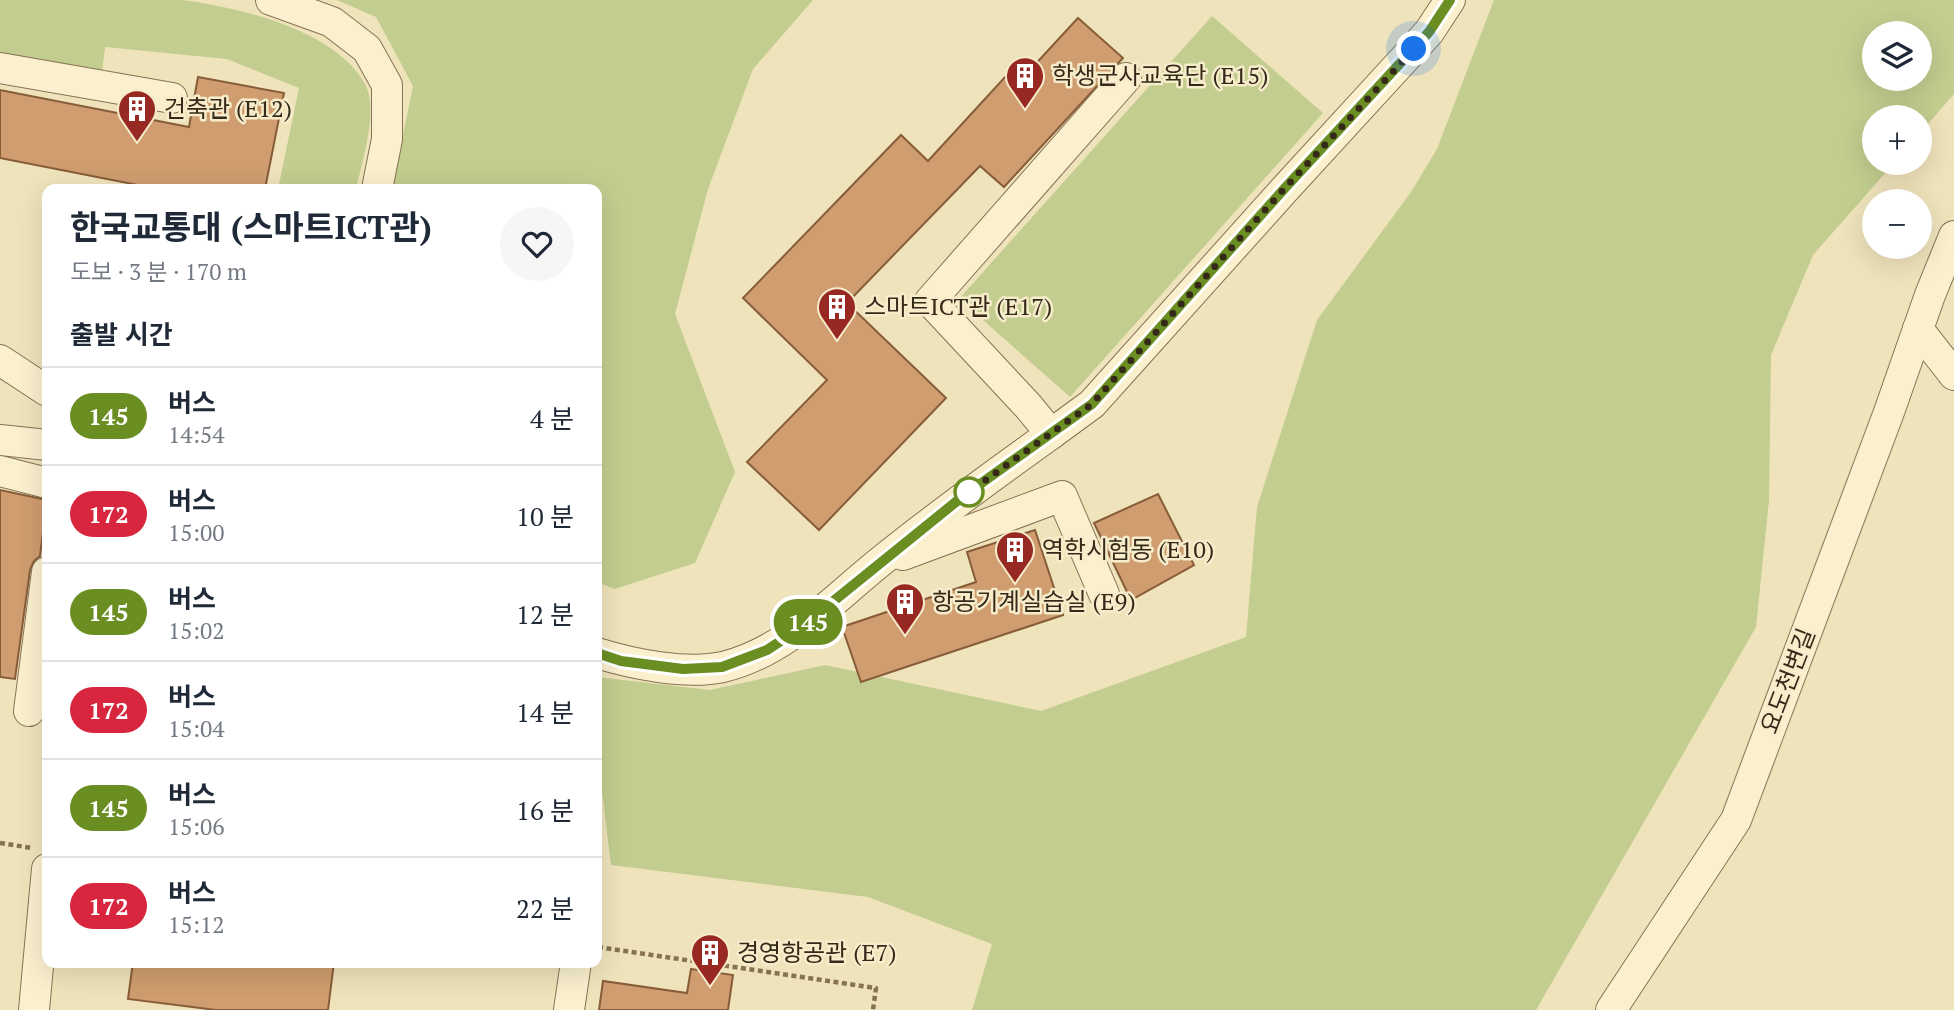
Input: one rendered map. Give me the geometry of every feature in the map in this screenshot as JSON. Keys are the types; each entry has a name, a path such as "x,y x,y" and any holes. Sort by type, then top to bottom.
{"street":[{"path":"271,0 332,22 368,49 387,85 387,139 378,184"},
{"path":"602,655 621,661 683,669 722,667 767,650 799,629 962,497 1092,404 1429,32 1450,0"},
{"path":"0,68 172,98"},
{"path":"1051,434 1028,405 930,301 1126,78"},
{"name":"요도천변길","path":"1612,1010 1736,820 1954,236"},
{"path":"1918,329 1954,375"},
{"path":"0,360 42,388"},
{"path":"0,440 42,444"},
{"path":"0,471 42,482"},
{"path":"877,565 1062,496 1104,594"},
{"path":"29,711 42,611"},
{"path":"34,1010 42,859"},
{"path":"569,1010 575,968"}],"path":[{"path":"0,843 42,859"},
{"path":"602,948 876,988 873,1010"},
{"path":"713,964 716,950"}],"green space":[{"path":"0,0 181,0 230,8 284,24 332,49 351,65 365,84 369,95 370,121 357,184 279,184 299,88 227,59 105,47 102,72 0,55"},
{"path":"337,0 813,0 753,69 708,189 675,314 735,472 695,563 615,589 602,584 602,184 393,184 413,86 376,17"},
{"path":"1494,0 1954,0 1954,94 1932,119 1932,105 1862,105 1862,175 1883,175 1871,189 1862,189 1862,199 1813,255 1771,355 1769,500 1756,627 1536,1010 972,1010 992,944 868,897 611,865 602,791 602,678 710,690 825,665 1041,711 1246,637 1257,507 1317,320 1411,192 1437,149"},
{"path":"1212,16 1323,113 1070,397 959,299"}],"building":[{"name":"스마트ICT관 (E17)","path":"1078,18 1123,58 1004,187 980,166 847,303 946,398 819,530 747,462 827,380 743,298 901,135 928,161 1006,76 1018,83"},
{"name":"건축관 (E12)","path":"198,77 284,93 266,184 133,184 0,158 0,90 189,127"},
{"path":"0,490 42,499 42,540 40,556 30,570 15,679 0,677"},
{"path":"1158,494 1194,565 1131,600 1094,523"},
{"path":"1035,530 1063,615 861,682 842,627 976,582 967,552"},
{"path":"132,968 333,968 328,1010 216,1010 128,999"},
{"name":"경영항공관 (E7)","path":"691,969 733,975 728,1010 599,1010 603,981 687,993"}],"bus line":[{"name":"145","path":"602,655 621,661 683,669 722,667 767,650 799,629 962,497 1078,415 1092,404 1429,32 1450,0"}],"place":[{"name":"학생군사교육단 (E15)","path":"1025,110"},
{"name":"건축관 (E12)","path":"137,143"},
{"name":"스마트ICT관 (E17)","path":"837,341"},
{"name":"역학시험동 (E10)","path":"1015,584"},
{"name":"항공기계실습실 (E9)","path":"905,636"},
{"name":"경영항공관 (E7)","path":"710,987"}],"route":[{"path":"969,492 962,497 1092,404 1284,189 1414,49"}]}
